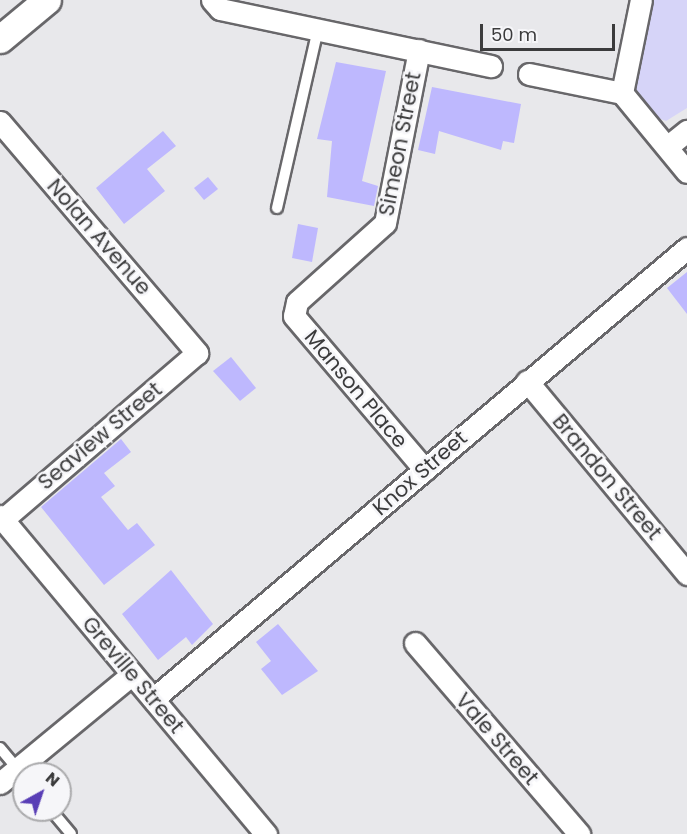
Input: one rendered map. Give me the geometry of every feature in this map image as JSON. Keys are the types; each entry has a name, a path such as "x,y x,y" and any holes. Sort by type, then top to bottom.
{"street":[{"path":"0,39 47,0"},
{"path":"212,0 220,9 491,66"},
{"path":"622,93 641,0"},
{"name":"Simeon Street","path":"296,307 385,224 419,50"},
{"path":"529,74 622,93 687,172"},
{"name":"Nolan Avenue","path":"0,122 197,353"},
{"path":"667,147 687,131"},
{"name":"Knox Street","path":"153,699 687,248"},
{"name":"Manson Place","path":"296,307 294,316 425,470"},
{"name":"Seaview Street","path":"1,517 197,353"},
{"name":"Brandon Street","path":"527,381 687,574"},
{"name":"Greville Street","path":"1,517 266,834"},
{"name":"Vale Street","path":"416,644 579,834"},
{"path":"33,762 132,674"}],"lane":[{"path":"277,208 318,29"},
{"path":"0,748 12,762"},
{"path":"61,822 71,834"}],"shaded area":[{"path":"648,0 687,0 687,108 666,121 653,116 633,89"}],"building":[{"path":"336,62 386,71 362,181 378,186 374,206 327,197 332,141 317,139"},
{"path":"432,87 521,104 514,143 503,141 501,150 439,131 435,154 418,150"},
{"path":"163,131 176,146 147,169 165,191 124,224 96,188"},
{"path":"208,177 218,189 204,200 194,188"},
{"path":"298,224 318,228 312,262 292,258"},
{"path":"687,272 687,314 667,288"},
{"path":"231,357 256,388 240,401 213,371"},
{"path":"121,439 131,452 104,473 115,486 101,497 128,530 137,523 155,545 104,585 41,507"},
{"path":"171,570 213,624 192,645 186,637 158,660 122,614"},
{"path":"278,624 318,671 282,695 261,669 271,661 256,642"}]}
